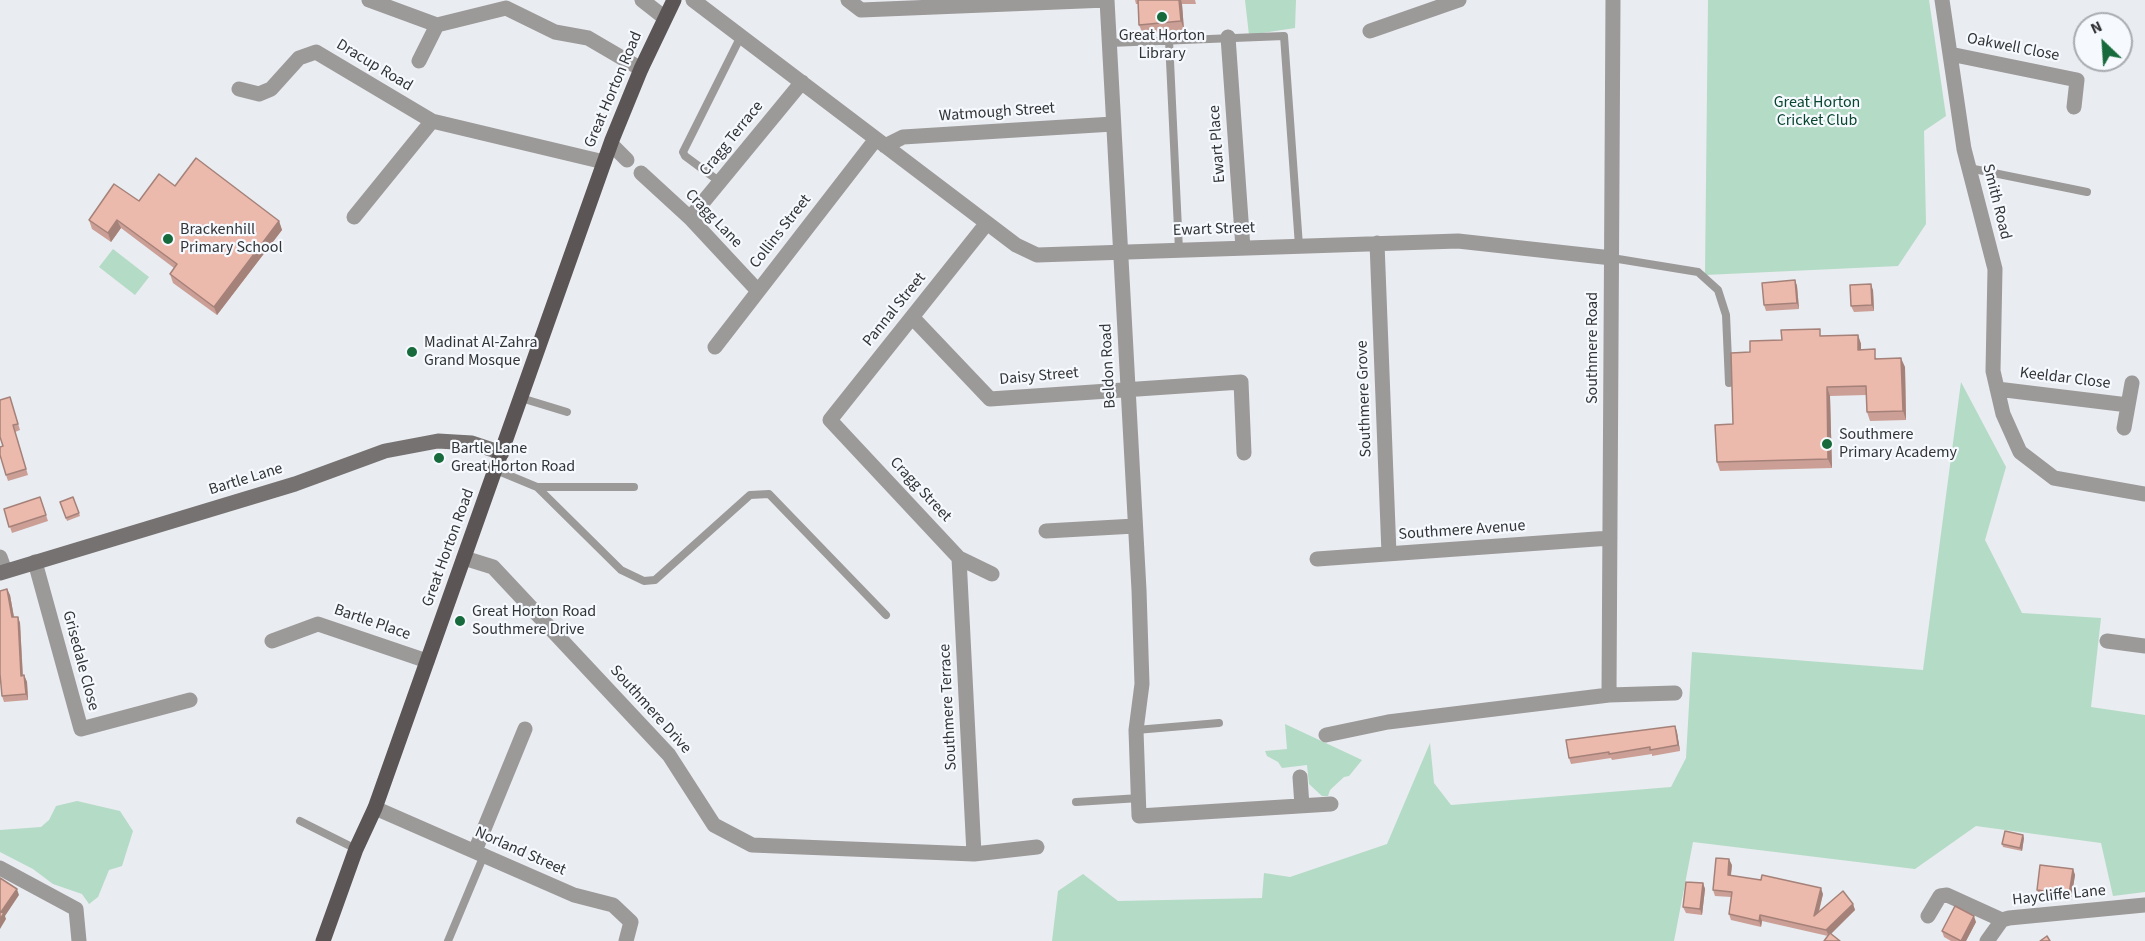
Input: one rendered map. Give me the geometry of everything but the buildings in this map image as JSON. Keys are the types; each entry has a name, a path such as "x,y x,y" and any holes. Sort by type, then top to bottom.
{"main road":[{"name":"Great Horton Road","path":"323,941 356,849 375,808 604,162 641,69 674,0"}],"street":[{"path":"369,0 437,25 506,8 555,33 588,38 641,69"},
{"path":"642,0 664,18"},
{"name":"Ewart Street","path":"693,0 1016,245 1037,255 1458,241 1612,258"},
{"path":"848,0 861,10 1107,0"},
{"name":"Beldon Road","path":"1107,0 1142,684 1136,730 1139,816 1331,804"},
{"path":"1370,31 1459,0"},
{"name":"Southmere Road","path":"1609,695 1613,0"},
{"name":"Smith Road","path":"1942,0 1969,168 1995,269 1993,371 2003,414 2020,452 2054,478 2145,494"},
{"path":"419,61 437,25"},
{"name":"Ewart Place","path":"1228,37 1243,248"},
{"name":"Dracup Road","path":"239,89 259,94 271,89 299,58 316,52 432,121 604,162"},
{"name":"Oakwell Close","path":"1950,54 2077,80 2074,107"},
{"name":"Cragg Terrace","path":"690,218 802,82"},
{"path":"354,217 432,121"},
{"name":"Watmough Street","path":"881,142 903,137 1113,124"},
{"name":"Collins Street","path":"715,347 758,291 881,142"},
{"path":"611,144 627,160"},
{"name":"Cragg Lane","path":"641,173 690,218 758,291"},
{"name":"Pannal Street","path":"830,420 987,223"},
{"name":"Southmere Grove","path":"1377,243 1389,554"},
{"name":"Daisy Street","path":"912,317 990,399 1241,382 1244,453"},
{"name":"Keeldar Close","path":"2124,428 2132,383"},
{"name":"Keeldar Close","path":"1997,389 2128,405"},
{"name":"Cragg Street","path":"830,420 959,558 992,574"},
{"name":"Bartle Lane","path":"2,567 35,562 295,484 385,451 438,441 472,443 502,453"},
{"path":"1046,531 1135,526"},
{"name":"Southmere Avenue","path":"1317,559 1610,538"},
{"name":"Southmere Drive","path":"464,558 493,567 669,755 714,825 752,845 974,854 1037,847"},
{"name":"Southmere Terrace","path":"959,558 974,854"},
{"name":"Grisedale Close","path":"35,562 81,729 190,700"},
{"name":"Bartle Place","path":"272,641 318,624 427,661"},
{"path":"2107,641 2145,645"},
{"path":"1326,735 1388,722 1609,695 1675,693"},
{"path":"479,853 525,729"},
{"path":"1300,777 1302,806"},
{"name":"Norland Street","path":"375,808 574,895 612,905 631,922 626,941"},
{"path":"0,868 76,909 79,941"},
{"path":"1928,916 1941,896 1947,895 2002,920"},
{"name":"Haycliffe Lane","path":"1987,941 2002,920 2145,905"}],"lane":[{"path":"1109,43 1280,35 1286,38 1299,246"},
{"path":"720,182 685,156 683,152 741,36"},
{"path":"1169,40 1179,250"},
{"path":"1969,168 2087,192"},
{"name":"Ewart Street","path":"1612,258 1698,272 1718,290 1726,315 1729,382"},
{"path":"521,398 567,412"},
{"path":"496,470 537,487 621,570 644,581 655,580 750,495 769,494 886,615"},
{"path":"537,487 634,487"},
{"path":"1136,730 1219,723"},
{"path":"1076,802 1140,798"},
{"path":"300,821 356,849"},
{"path":"448,941 479,853"}],"green space":[{"path":"1245,0 1296,0 1295,28 1249,35"},
{"name":"Great Horton Cricket Club","path":"1708,0 1929,0 1946,116 1924,131 1926,224 1898,266 1705,275"},
{"path":"113,249 149,277 135,295 99,267"},
{"path":"1961,382 2006,467 1985,540 2022,613 2101,618 2091,707 2145,715 2145,892 2113,896 2101,843 1976,826 1915,869 1693,842 1674,941 1052,941 1058,891 1083,874 1118,901 1262,898 1264,873 1290,877 1387,844 1430,743 1434,783 1451,805 1671,787 1686,758 1692,652 1923,670"},
{"path":"1285,724 1362,760 1349,776 1344,777 1330,790 1328,796 1322,796 1309,784 1307,765 1282,768 1278,762 1267,756 1265,751 1287,749"},
{"path":"77,801 120,811 133,831 122,866 109,870 98,897 89,904 82,894 53,884 33,869 0,852 0,830 41,827 49,820 56,806"}],"place":[{"name":"Great Horton Library","path":"1162,17"},
{"name":"Brackenhill Primary School","path":"168,239"},
{"name":"Madinat Al-Zahra Grand Mosque","path":"412,352"},
{"name":"Southmere Primary Academy","path":"1827,444"},
{"name":"Bartle Lane Great Horton Road","path":"439,458"},
{"name":"Great Horton Road Southmere Drive","path":"460,621"}]}
